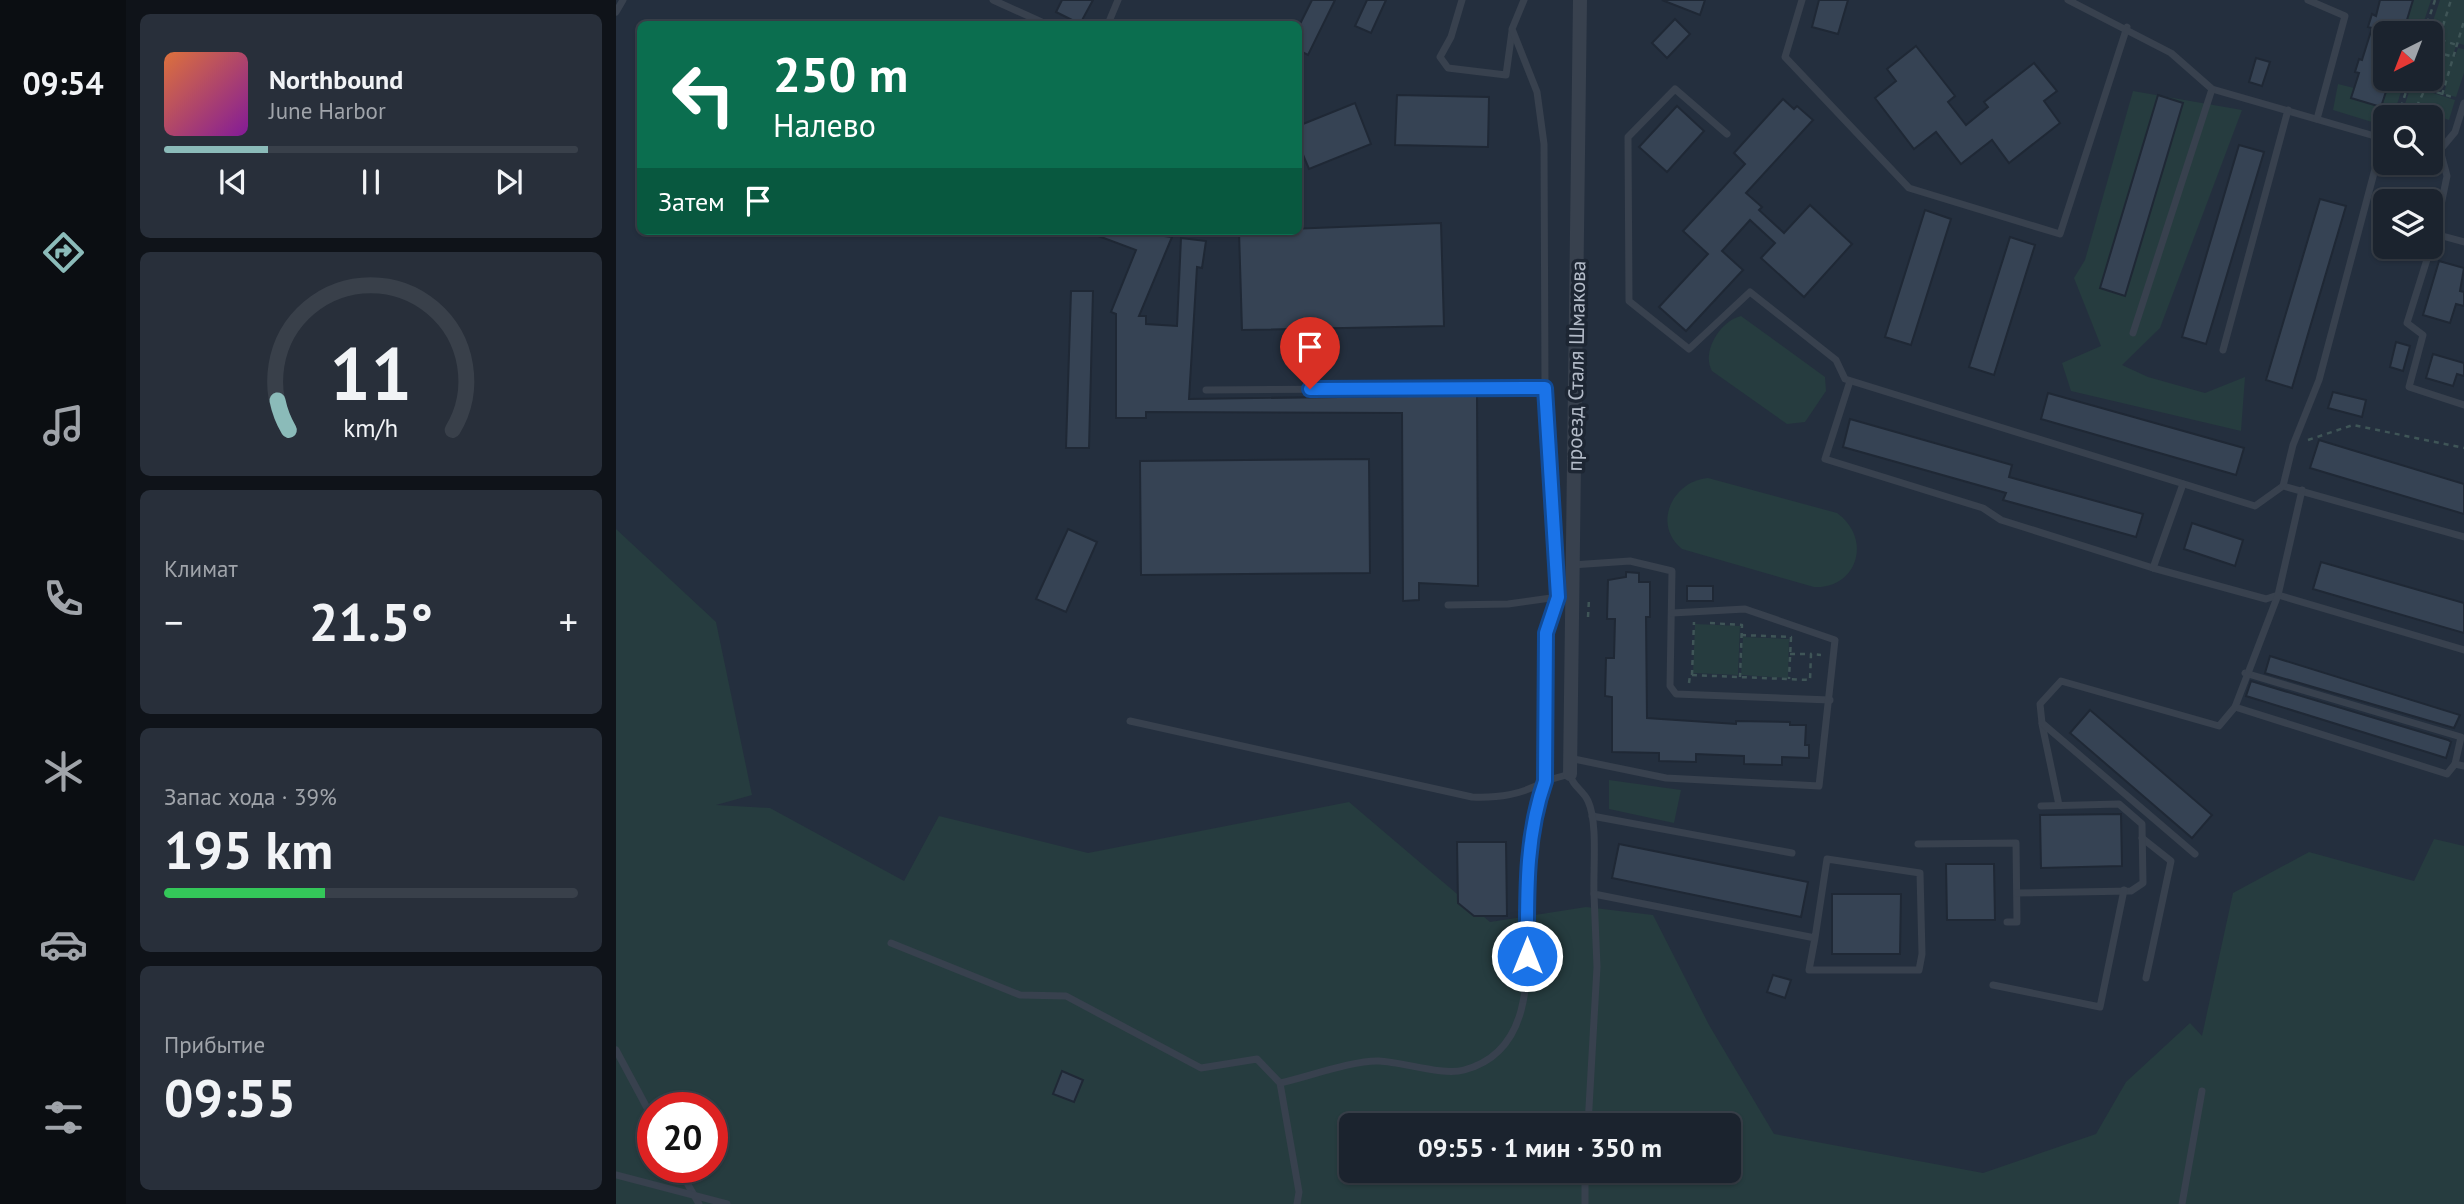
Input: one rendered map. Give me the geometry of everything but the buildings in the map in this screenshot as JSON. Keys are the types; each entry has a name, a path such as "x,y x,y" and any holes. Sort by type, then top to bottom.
{"street":[{"name":"проезд Сталя Шмакова","path":"1570,774 1580,0"}],"lane":[{"path":"616,12 623,0"},
{"path":"993,0 1039,21"},
{"path":"1109,21 1118,0"},
{"path":"1462,0 1451,37 1440,57 1448,68 1506,75 1512,29 1524,0"},
{"path":"1802,0 1784,57 1909,188 2060,234 2127,27"},
{"path":"2068,0 2127,27 2171,53 2212,89 2373,136"},
{"path":"2308,0 2345,16 2317,119"},
{"path":"1280,1083 1377,1061 1461,1071 1489,1060 1518,1026 1527,979 1527,864 1538,802 1545,781 1546,633 1558,597 1545,388 1544,145 1537,92 1512,29"},
{"path":"1727,134 1675,89 1628,137 1629,301 1689,349 1750,292 1836,360 1845,380 2255,506 2283,486 2293,445 2319,380 2374,175"},
{"path":"2133,333 2212,89"},
{"path":"2443,146 2455,130 2464,102"},
{"path":"2223,350 2288,110"},
{"path":"2455,130 2464,132"},
{"path":"2443,161 2447,176 2443,195"},
{"path":"2443,236 2464,242"},
{"path":"2427,259 2407,323 2423,335 2409,387 2464,405"},
{"path":"1850,381 1825,459 1983,508 2001,520 2152,568 2266,599 2278,594 2464,650"},
{"path":"1206,390 1545,388"},
{"path":"2152,568 2183,484"},
{"path":"2283,486 2464,537"},
{"path":"2059,805 2040,704 2061,681 2219,726 2235,707 2245,673 2278,594 2302,490"},
{"path":"1573,565 1630,561 1668,569 1673,576 1670,686 1676,694 1830,700"},
{"path":"1448,605 1508,604 1558,597"},
{"path":"1569,758 1666,778 1814,787 1822,781 1835,640 1830,636 1750,611 1672,613"},
{"path":"2235,707 2447,774 2455,764 2461,737 2245,673"},
{"path":"1130,721 1472,797 1513,794 1570,774 1587,799 1592,816 1597,967 1589,1113"},
{"path":"2042,723 2195,854"},
{"path":"2455,764 2464,766"},
{"path":"2017,893 2132,891 2143,883 2142,824 2119,804 2041,806"},
{"path":"1592,816 1792,853"},
{"path":"2142,838 2171,861 2146,978"},
{"path":"1918,844 2016,843 2017,922 2007,922"},
{"path":"1827,859 1920,873 1922,954 1919,970 1809,970 1815,939 1827,859"},
{"path":"1993,985 2100,1007 2124,890"},
{"path":"1594,894 1815,939"},
{"path":"891,943 1020,995 1066,996 1201,1068 1257,1059 1280,1083 1299,1192 1297,1204"},
{"path":"616,1050 639,1092"},
{"path":"2182,1204 2202,1091"},
{"path":"616,1175 727,1204"},
{"path":"687,1183 699,1204"},
{"path":"1585,1204 1586,1183"}],"path":[{"path":"2428,21 2435,0"},
{"path":"2443,26 2451,0"},
{"path":"2442,95 2464,21"},
{"path":"2443,41 2457,45"},
{"path":"2443,54 2454,57"},
{"path":"2429,91 2464,102"},
{"path":"2293,445 2353,425 2464,448"},
{"path":"1588,598 1588,617"},
{"path":"1689,694 1694,612"},
{"path":"1694,622 1742,625 1740,677"},
{"path":"1741,635 1791,637 1789,679"},
{"path":"1790,653 1835,655"},
{"path":"1692,675 1810,680 1811,654"}],"green space":[{"path":"2411,0 2431,0 2424,21 2407,21 2413,1"},
{"path":"2440,0 2464,0 2464,45 2457,43 2453,55 2455,56 2458,48 2464,49 2464,73 2456,97 2444,94 2446,85 2443,84 2443,21 2433,21"},
{"path":"2338,84 2354,88 2351,98 2374,105 2373,122 2333,110"},
{"path":"2133,91 2242,110 2160,328 2122,365 2148,377 2205,393 2245,377 2241,431 2071,391 2062,363 2101,346 2074,278 2085,260"},
{"path":"2386,91 2401,91 2397,105 2382,105"},
{"path":"2409,91 2427,91 2455,100 2449,120 2443,118 2443,105 2405,105"},
{"path":"1741,316 1825,377 1826,391 1805,422 1787,424 1712,371 1709,355 1714,338 1726,324"},
{"path":"1708,478 1837,513 1855,536 1857,548 1850,571 1841,580 1814,587 1682,549 1668,528 1670,506 1676,495 1685,487"},
{"path":"616,529 716,622 752,795 716,805 770,808 904,881 939,816 1088,853 1349,802 1490,922 1586,907 1653,915 1709,1025 1774,1134 1983,1173 2096,1134 2126,1082 2190,1023 2202,1036 2233,893 2309,852 2414,881 2434,839 2464,846 2464,1204 616,1204"},
{"path":"1695,624 1740,626 1738,675 1693,673"},
{"path":"1743,637 1789,639 1788,678 1741,675"},
{"path":"1609,780 1681,790 1674,823 1609,809"}],"route":[{"path":"1310,389 1545,388 1558,597 1546,633 1543,751 1545,781 1538,802 1527,864 1527,956"}]}
